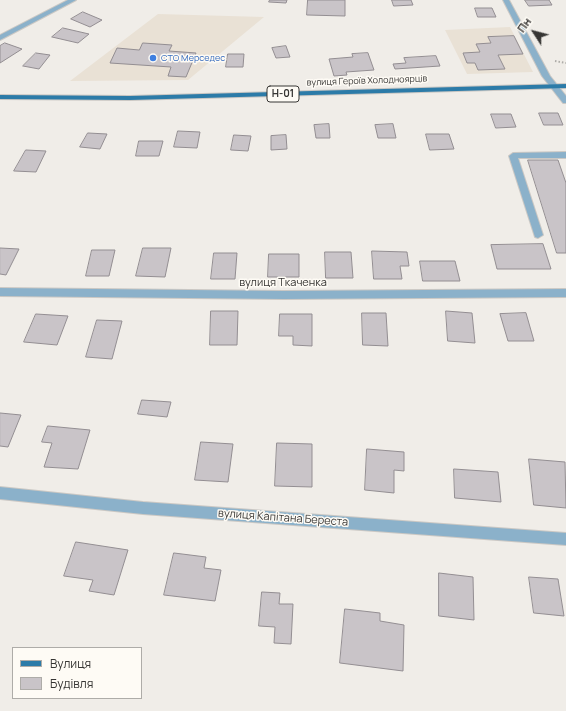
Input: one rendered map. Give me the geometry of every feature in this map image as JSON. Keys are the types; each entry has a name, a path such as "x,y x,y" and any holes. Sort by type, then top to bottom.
{"main road":[{"name":"вулиця Героїв Холодноярців","path":"0,97 130,98 566,86"}],"street":[{"path":"0,38 73,0"},
{"path":"506,0 553,86 566,101"},
{"path":"538,235 513,156 566,155"},
{"name":"вулиця Ткаченка","path":"0,292 284,295 566,293"},
{"name":"вулиця Капітана Береста","path":"0,493 143,508 566,539"}],"path":[{"path":"550,61 566,64"}],"shaded area":[{"path":"158,14 264,17 188,80 70,81"},
{"path":"510,27 533,72 467,74 445,30"}],"building":[{"path":"270,0 287,0 286,3 269,2"},
{"path":"308,0 345,0 345,16 307,15"},
{"path":"392,0 411,0 413,5 394,6"},
{"path":"525,0 549,0 552,5 529,6"},
{"path":"475,8 492,8 496,17 478,17"},
{"path":"83,12 102,20 90,27 71,19"},
{"path":"63,28 89,34 78,43 52,37"},
{"path":"514,36 523,54 498,55 505,69 478,70 475,63 467,63 463,53 480,52 476,44 491,43 488,37"},
{"path":"5,43 22,49 0,63 0,46"},
{"name":"СТО Мерседес","path":"143,43 172,45 169,51 196,53 186,77 168,76 171,67 110,63 117,48 139,50"},
{"path":"286,46 290,57 276,58 272,48"},
{"path":"36,53 50,55 39,69 23,66"},
{"path":"368,53 374,70 346,72 347,75 334,76 329,59 353,57 352,54"},
{"path":"228,54 244,54 243,67 226,67"},
{"path":"436,56 440,66 395,69 393,64 406,63 404,58"},
{"path":"539,113 558,113 563,125 544,125"},
{"path":"491,114 511,114 516,127 496,128"},
{"path":"329,124 330,138 316,138 314,125"},
{"path":"393,124 396,138 378,138 375,125"},
{"path":"178,131 200,132 197,148 174,147"},
{"path":"88,133 107,134 100,149 80,147"},
{"path":"426,134 449,134 454,149 430,150"},
{"path":"234,135 251,136 248,151 231,150"},
{"path":"286,135 287,149 271,150 271,136"},
{"path":"139,141 163,141 159,156 136,156"},
{"path":"26,150 46,151 36,172 14,171"},
{"path":"528,160 558,160 566,183 566,253 557,253"},
{"path":"543,244 551,269 497,269 491,245"},
{"path":"0,248 19,249 6,275 0,274"},
{"path":"143,248 171,248 165,277 136,276"},
{"path":"92,250 115,250 109,276 86,276"},
{"path":"372,251 407,252 409,266 400,266 402,279 374,279"},
{"path":"325,252 351,252 353,278 326,278"},
{"path":"214,253 237,253 235,279 211,279"},
{"path":"269,254 299,254 299,277 268,277"},
{"path":"420,261 455,261 460,281 423,281"},
{"path":"211,311 238,311 237,345 210,345"},
{"path":"446,311 472,313 475,343 448,341"},
{"path":"362,313 386,313 388,346 363,345"},
{"path":"526,313 534,341 508,341 500,314"},
{"path":"36,314 68,316 57,345 24,342"},
{"path":"280,314 312,314 312,346 293,345 293,336 279,336"},
{"path":"97,320 122,321 112,359 86,357"},
{"path":"142,400 171,402 167,417 138,414"},
{"path":"0,413 21,415 8,447 0,446"},
{"path":"48,426 90,430 78,469 44,467 52,443 42,442"},
{"path":"201,442 233,444 228,482 195,480"},
{"path":"277,443 312,444 312,487 275,486"},
{"path":"367,449 404,452 404,471 394,470 394,493 365,490"},
{"path":"529,459 565,462 566,508 534,505"},
{"path":"454,469 498,472 501,502 455,498"},
{"path":"76,542 128,550 114,595 89,591 93,580 64,576"},
{"path":"174,553 206,557 204,568 221,570 215,601 164,595"},
{"path":"439,573 473,577 474,620 439,616"},
{"path":"529,577 558,579 564,616 534,613"},
{"path":"262,592 280,593 279,604 293,604 291,644 274,643 275,627 259,626"},
{"path":"345,609 380,613 380,621 404,625 403,671 340,663"}],"place":[{"name":"СТО Мерседес","path":"153,58"}]}
